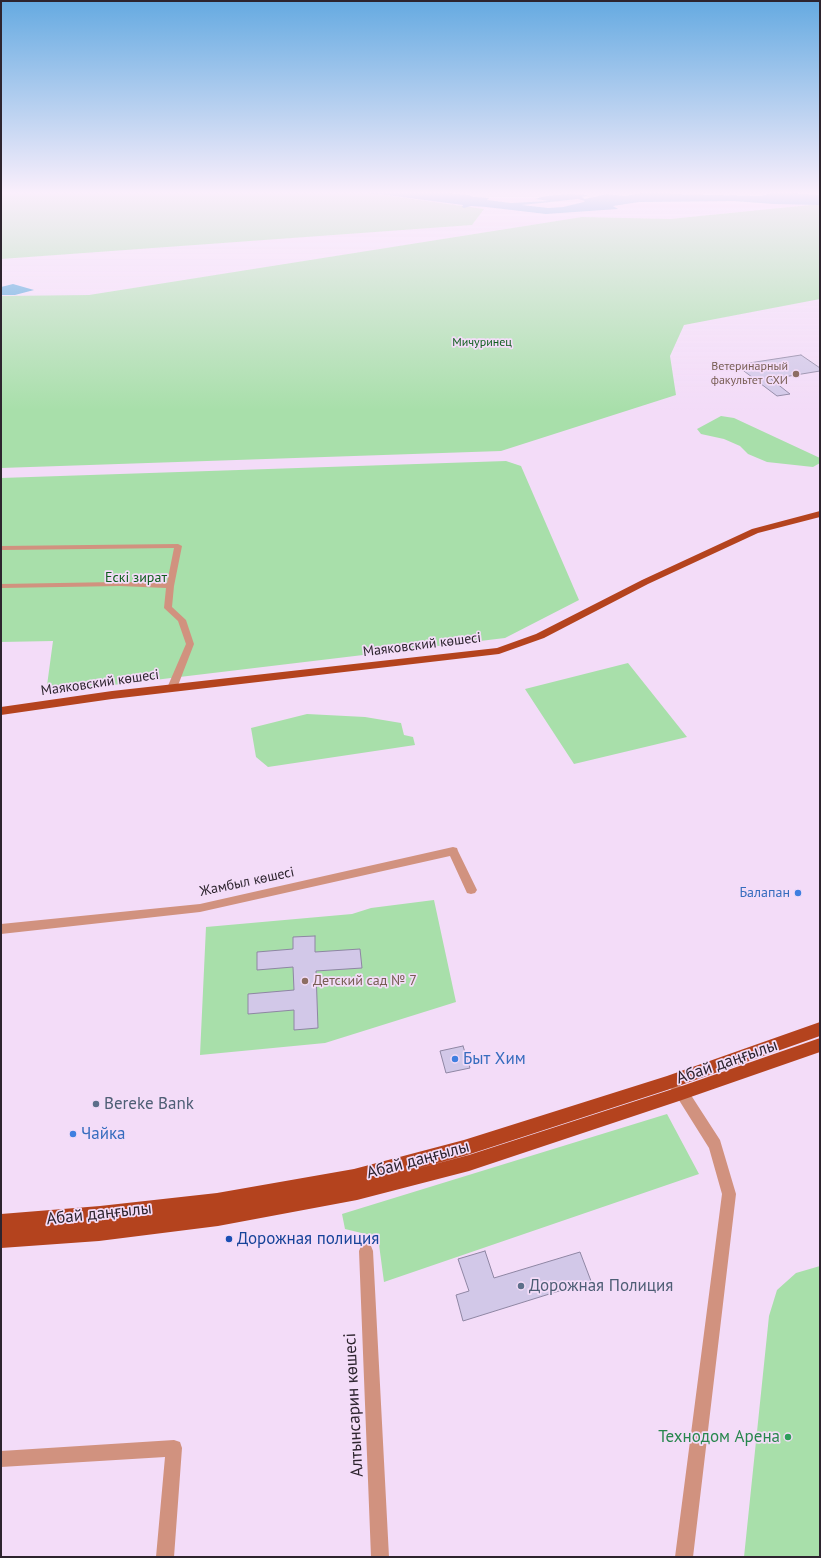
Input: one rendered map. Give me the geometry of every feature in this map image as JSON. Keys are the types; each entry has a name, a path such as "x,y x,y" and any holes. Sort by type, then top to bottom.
{"main road":[{"name":"Маяковский көшесі","path":"1,711 172,688 499,651 540,636 645,582 756,532 820,514"},
{"name":"Абай даңғылы","path":"1,1223 100,1215 217,1201 354,1177 464,1148 667,1083 820,1029"},
{"name":"Абай даңғылы","path":"1,1239 99,1232 218,1217 357,1192 469,1163 682,1093 820,1045"}],"street":[{"path":"1,548 178,546 170,586 168,608 182,620 190,644 172,688"},
{"path":"1,586 122,581 170,586"},
{"name":"Жамбыл көшесі","path":"1,929 200,908 453,852 471,890"},
{"path":"667,1083 682,1093 715,1145 729,1194 684,1557"},
{"name":"Алтынсарин көшесі","path":"366,1251 380,1557"},
{"path":"1,1458 174,1448 165,1557"}],"green space":[{"name":"Мичуринец","path":"280,265 820,265 820,299 684,325 670,356 676,395 501,451 1,468 1,296 89,295"},
{"path":"721,416 734,418 820,458 820,463 813,467 767,462 748,454 740,446 724,439 701,434 697,429"},
{"name":"Ескі зират","path":"506,461 521,466 579,600 505,638 46,693 53,641 1,642 1,478"},
{"path":"628,663 687,737 574,764 525,689"},
{"path":"307,714 365,717 401,723 404,735 413,737 415,745 268,767 256,757 251,728"},
{"path":"434,900 456,1002 325,1043 200,1055 206,927 352,914 371,908"},
{"path":"667,1114 699,1174 384,1282 378,1237 345,1229 342,1214"},
{"name":"Технодом Арена","path":"820,1266 820,1557 744,1557 769,1316 777,1290 796,1273"}],"water":[{"path":"13,284 34,290 15,295 1,295 1,287"}],"building":[{"name":"Ветеринарный факультет СХИ","path":"801,355 820,368 820,371 771,379 790,394 777,396 736,365"},
{"name":"Детский сад № 7","path":"315,936 315,952 360,949 362,968 316,971 318,1028 294,1030 294,1010 248,1014 248,994 294,990 293,967 257,970 257,952 293,949 293,937"},
{"name":"Быт Хим","path":"463,1046 470,1068 446,1073 440,1051"},
{"name":"Дорожная Полиция","path":"485,1251 494,1278 580,1252 591,1281 463,1321 456,1295 469,1291 458,1259"}],"place":[{"name":"Ветеринарный факультет СХИ","path":"796,374"},
{"name":"Балапан","path":"798,893"},
{"name":"Детский сад № 7","path":"305,981"},
{"name":"Быт Хим","path":"455,1059"},
{"name":"Bereke Bank","path":"96,1104"},
{"name":"Чайка","path":"73,1134"},
{"name":"Дорожная полиция","path":"229,1239"},
{"name":"Дорожная Полиция","path":"521,1286"},
{"name":"Технодом Арена","path":"788,1437"}]}
